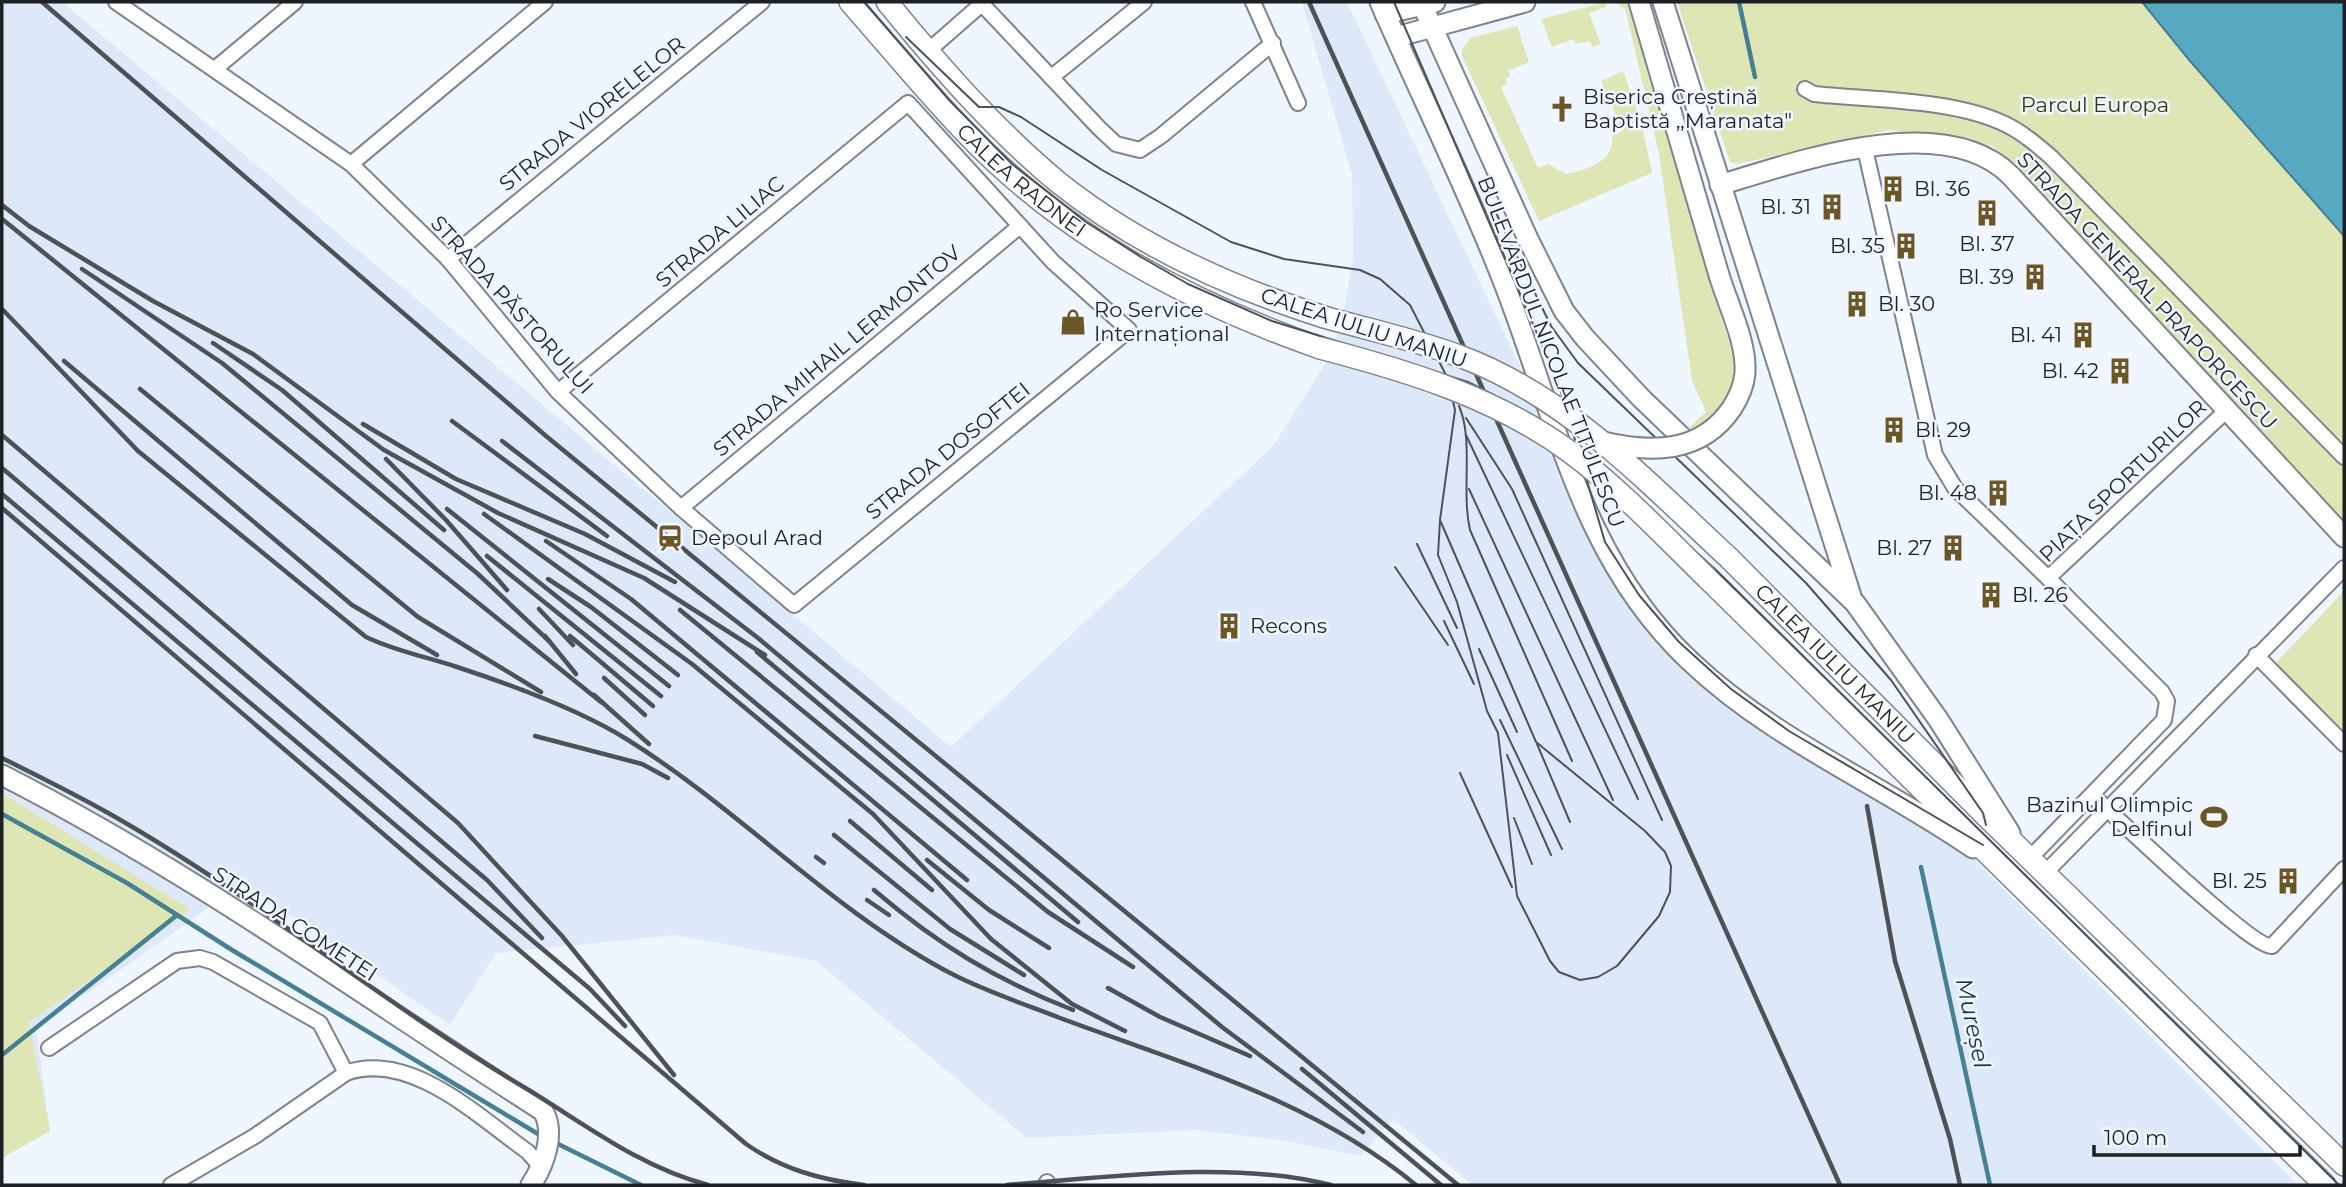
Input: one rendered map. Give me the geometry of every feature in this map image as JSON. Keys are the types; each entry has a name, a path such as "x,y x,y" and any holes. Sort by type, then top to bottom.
{"main road":[{"name":"CALEA RADNEI","path":"850,2 962,130 1031,193 1135,266 1231,315"},
{"name":"CALEA RADNEI","path":"887,2 928,51 1000,128 1059,183 1185,263 1244,290"},
{"name":"CALEA IULIU MANIU","path":"1244,290 1463,358 1534,393 1603,442 1729,558 2344,1165"},
{"name":"CALEA IULIU MANIU","path":"1231,315 1320,348 1436,381 1536,429 1570,452 1618,491 2325,1185"}],"street":[{"name":"STRADA PĂSTORULUI","path":"116,2 216,68 351,164 447,259 558,392 681,508 794,605"},
{"path":"216,68 295,2"},
{"path":"351,164 545,2"},
{"name":"STRADA VIORELELOR","path":"447,259 762,2"},
{"path":"928,51 982,2 1116,144 1140,150 1161,136 1273,43"},
{"path":"1053,76 1143,2"},
{"path":"1252,2 1273,43 1298,103"},
{"path":"1382,8 1426,2"},
{"name":"BULEVARDUL NICOLAE TITULESCU","path":"1382,8 1502,277 1536,365 1577,491 1605,552 1635,600 1689,660 1742,706 1782,733 1930,818 1999,866 2025,877 2031,858 1938,719 1855,603 1641,398 1585,338 1564,311 1528,239 1432,26 1426,2"},
{"path":"1396,37 1525,2"},
{"path":"1603,442 1651,450 1675,447 1703,436 1728,414 1744,383 1744,359 1639,2"},
{"path":"1663,2 1839,564 1855,603"},
{"path":"1805,89 1814,94 1955,108 1996,120 2025,135 2051,156 2344,457"},
{"name":"STRADA LILIAC","path":"558,392 908,103 1020,226"},
{"name":"STRADA GENERAL PRAPORGESCU","path":"1720,185 1865,149 1915,141 1965,148 1999,164 2344,537"},
{"path":"1865,149 1935,454 1955,488 2048,578"},
{"name":"STRADA DOSOFTEI","path":"794,605 1129,330 1086,294 1020,226"},
{"name":"STRADA MIHAIL LERMONTOV","path":"681,508 1020,226"},
{"name":"PIAȚA SPORTURILOR","path":"2031,858 2164,720 2167,701 2153,682 2048,578 2226,411"},
{"path":"2031,858 2107,809 2344,568"},
{"path":"2256,655 2344,744"},
{"name":"STRADA COMETEI","path":"2,775 118,838 203,890 543,1111 549,1126 542,1161"},
{"path":"2092,795 2263,946 2272,946 2344,869"},
{"path":"49,1048 177,961 200,958 213,962 320,1023 346,1073"},
{"path":"171,1185 255,1136 346,1073 368,1066 397,1070 428,1084 542,1161 531,1185"}],"shaded area":[{"path":"2,2 62,2 951,747 1273,446 1329,358 1343,316 1353,257 1352,175 1302,2 1347,2 1523,373 1569,496 1613,580 1660,642 1957,842 2298,1185 1472,1185 1393,1119 1361,1156 1287,1141 1197,1130 1027,1138 816,961 675,935 496,953 450,1025 240,881 203,912 36,1029 50,1131 2,1158"}],"green space":[{"path":"1606,2 1606,7 1589,13 1601,44 1593,47 1589,41 1576,44 1573,39 1552,47 1541,19"},
{"path":"1620,2 1625,2 1630,8 1734,359 1730,391 1712,416 1695,431 1690,427 1706,412 1692,380 1659,154 1625,8 1619,7"},
{"name":"Parcul Europa","path":"1677,2 2142,2 2190,61 2344,236 2344,527 2126,295 1993,146 1889,130 1738,164 1730,162"},
{"path":"1517,26 1529,62 1508,71 1510,76 1505,79 1507,84 1501,87 1538,168 1548,164 1566,174 1590,167 1604,158 1612,145 1612,136 1623,131 1601,81 1623,71 1641,121 1652,173 1539,221 1462,56 1462,49 1470,38"},
{"path":"2344,591 2344,741 2272,667"},
{"path":"2,793 191,910 29,1022 50,1131 2,1158"}],"water":[{"path":"2142,2 2344,2 2344,236 2190,61"}],"waterway":[{"name":"Mureșel","path":"1739,2 1755,77"},
{"path":"2,814 127,883 232,950 543,1137"},
{"name":"Mureșel","path":"1921,867 1990,1185"},
{"path":"2,1055 177,915"},
{"path":"554,1142 641,1185"}],"tram line":[{"path":"864,2 950,101 1012,164 1086,222 1141,257 1188,284 1272,321 1468,382 1529,413 1582,449 1716,570 2339,1185"},
{"path":"1394,2 1558,382 1605,542 1639,595 1679,642 1731,689 1789,731 1983,845"},
{"path":"906,37 979,107 999,107 1021,117 1102,170 1231,242 1284,259 1360,270 1380,279 1410,305 1447,377"},
{"path":"1496,213 1551,326 1578,363 1806,583 1891,680 1983,813 1986,825"},
{"path":"1440,520 1536,742 1645,831 1665,852 1671,866 1670,892 1659,916 1617,966 1598,977 1580,980 1559,972 1550,961 1517,896 1498,733 1487,711 1457,602 1438,555 1440,520 1455,410 1448,380"},
{"path":"1459,406 1466,434 1470,530 1572,761"},
{"path":"1466,418 1512,489 1662,820"},
{"path":"1466,435 1638,799"},
{"path":"1469,489 1613,800"},
{"path":"1417,544 1457,628"},
{"path":"1395,567 1448,645"},
{"path":"1444,621 1474,684"},
{"path":"1479,649 1517,732"},
{"path":"1500,720 1562,849"},
{"path":"1537,744 1570,822"},
{"path":"1507,755 1551,855"},
{"path":"1460,773 1512,887"},
{"path":"1514,818 1532,864"}],"railway":[{"path":"42,2 546,436 1458,1185"},
{"path":"1309,2 1840,1185"},
{"path":"2,205 29,226 153,301 253,354 384,450 498,513 644,578 765,655"},
{"path":"2,219 601,702"},
{"path":"82,269 222,363 478,574 549,641"},
{"path":"3,310 138,451 366,637 522,690 609,729 670,768 868,922 954,975 1020,1003 1246,1087 1291,1107 1376,1155 1416,1185"},
{"path":"213,343 282,390 444,530"},
{"path":"64,361 352,605 437,655"},
{"path":"140,389 418,617 541,692"},
{"path":"452,421 607,536"},
{"path":"363,424 456,479 585,534 675,582"},
{"path":"2,435 458,823 562,936 674,1075"},
{"path":"502,441 758,638 1222,1027 1363,1132"},
{"path":"386,459 446,520 507,590"},
{"path":"2,468 487,880 542,938"},
{"path":"2,494 590,989 625,1026"},
{"path":"2,508 746,1144 802,1172 864,1185"},
{"path":"447,509 669,686"},
{"path":"484,514 692,664 873,814 991,939 1072,1004 1125,1031"},
{"path":"546,541 631,599 967,880"},
{"path":"487,556 661,696"},
{"path":"548,579 591,607 678,675"},
{"path":"539,609 573,645"},
{"path":"680,610 1048,912 1133,967"},
{"path":"545,636 576,674"},
{"path":"570,636 653,706"},
{"path":"757,652 1078,922"},
{"path":"604,678 645,715"},
{"path":"594,695 649,744"},
{"path":"535,736 642,764 668,778"},
{"path":"2,758 163,845 470,1054 612,1142 658,1167 708,1185"},
{"path":"1867,806 1895,961 1950,1139 1960,1185"},
{"path":"850,821 932,890"},
{"path":"834,835 950,929 1024,975"},
{"path":"816,857 824,863"},
{"path":"927,860 989,910 1049,948"},
{"path":"874,890 944,944 968,959 1018,986 1073,1010"},
{"path":"867,900 889,915"},
{"path":"1108,988 1160,1017 1250,1056"},
{"path":"1302,1069 1441,1185"},
{"path":"1007,1185 1129,1175 1212,1172 1292,1177 1331,1185"}],"place":[{"name":"Biserica Creștină Baptistă ,,Maranata\"","path":"1562,109"},
{"name":"Bl. 36","path":"1893,189"},
{"name":"Bl. 31","path":"1832,207"},
{"name":"Bl. 37","path":"1987,213"},
{"name":"Bl. 35","path":"1906,246"},
{"name":"Bl. 39","path":"2035,277"},
{"name":"Bl. 30","path":"1857,304"},
{"name":"Ro Service Internațional","path":"1073,322"},
{"name":"Bl. 41","path":"2083,335"},
{"name":"Bl. 42","path":"2120,371"},
{"name":"Bl. 29","path":"1894,430"},
{"name":"Bl. 48","path":"1998,493"},
{"name":"Depoul Arad","path":"670,538"},
{"name":"Bl. 27","path":"1953,548"},
{"name":"Bl. 26","path":"1991,595"},
{"name":"Recons","path":"1229,626"},
{"name":"Bazinul Olimpic Delfinul","path":"2214,817"},
{"name":"Bl. 25","path":"2288,881"}]}
